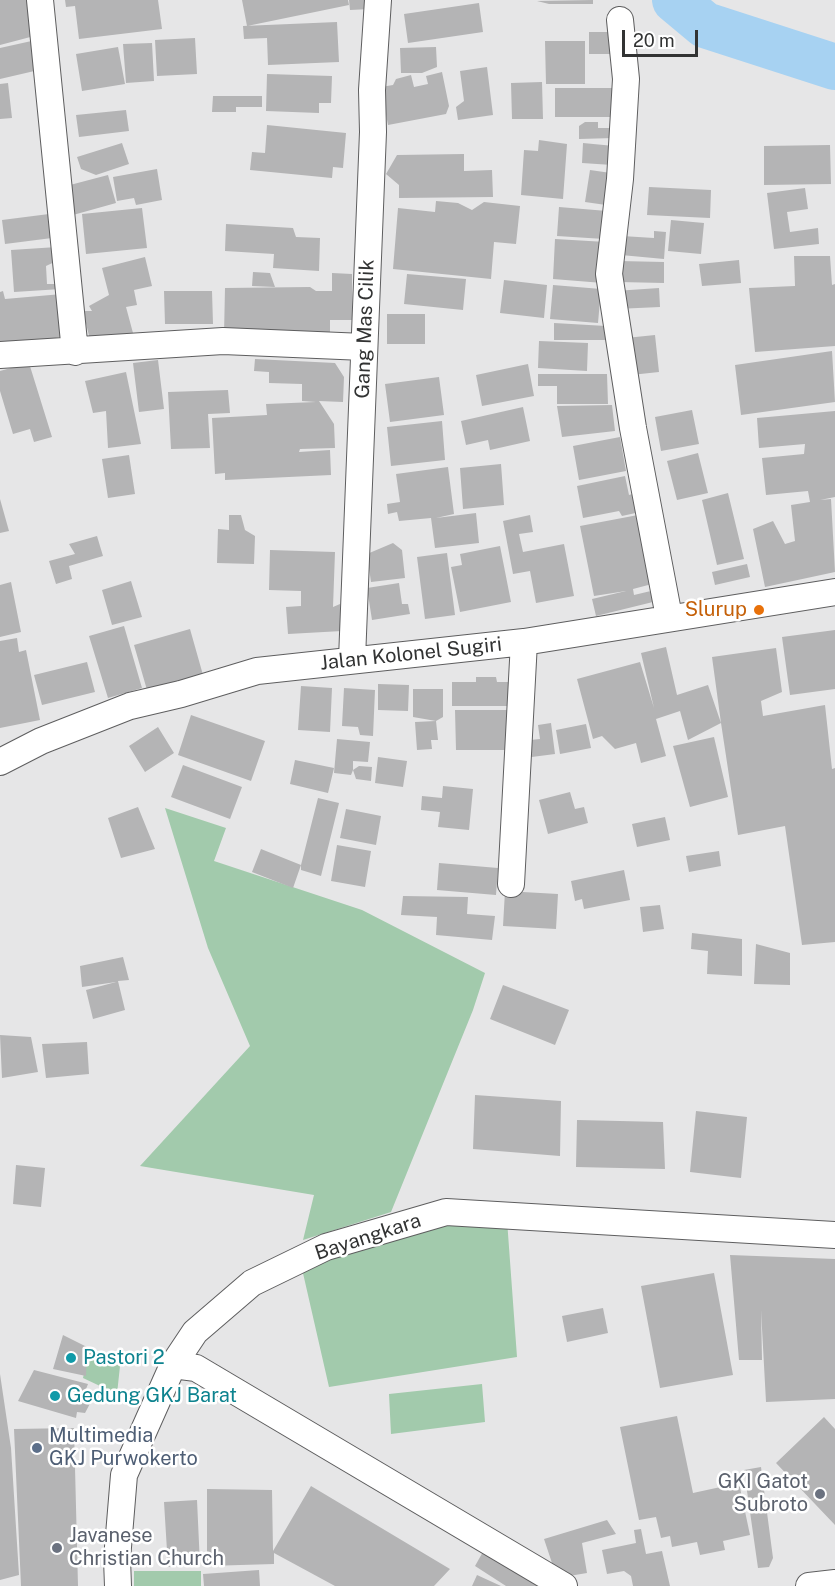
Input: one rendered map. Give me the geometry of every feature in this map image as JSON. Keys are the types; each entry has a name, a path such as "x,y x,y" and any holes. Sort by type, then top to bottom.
{"street":[{"path":"40,0 75,352"},
{"name":"Gang Mas Cilik","path":"352,659 373,132 372,90 378,0"},
{"path":"620,20 626,79 620,179 609,274 633,428 669,617"},
{"path":"0,356 223,341 364,347"},
{"name":"Jalan Kolonel Sugiri","path":"0,762 41,741 130,706 257,671 524,642 835,592"},
{"path":"511,884 524,642"},
{"name":"Bayangkara","path":"118,1586 117,1559 124,1475 172,1365 195,1332 252,1283 326,1247 446,1212 835,1235"},
{"path":"172,1365 196,1368 564,1586"},
{"path":"809,1586 835,1583"}],"green space":[{"path":"165,808 226,828 214,861 362,910 485,973 473,1010 391,1212 303,1240 314,1195 140,1166 250,1046 208,948"},
{"path":"486,1209 507,1220 517,1357 329,1387 300,1260"},
{"path":"89,1350 120,1366 117,1394 83,1378"},
{"path":"482,1384 485,1422 391,1434 389,1394"},
{"path":"134,1571 201,1571 201,1586 134,1586"}],"building":[{"path":"0,0 29,0 38,35 0,45"},
{"path":"65,0 158,0 162,29 79,39 75,6 66,7"},
{"path":"242,0 348,0 349,5 247,26"},
{"path":"349,0 370,0 370,9 350,10"},
{"path":"593,0 593,4 549,4 537,1"},
{"path":"479,3 483,32 408,43 404,14"},
{"path":"337,22 339,62 268,65 267,38 244,39 243,26"},
{"path":"589,32 613,32 613,54 589,54"},
{"path":"195,38 197,74 157,76 155,40"},
{"path":"36,40 43,69 0,79 0,48"},
{"path":"545,41 585,41 585,84 546,84"},
{"path":"152,43 154,81 126,83 123,44"},
{"path":"118,47 125,84 82,91 76,54"},
{"path":"436,47 437,67 422,73 401,73 400,48"},
{"path":"487,67 493,115 458,120 456,107 464,101 460,71"},
{"path":"442,72 449,106 446,114 388,125 381,87 393,85 396,79 411,75 414,87 428,84 426,76"},
{"path":"267,74 332,76 331,103 319,103 319,113 266,111"},
{"path":"542,82 543,119 512,119 511,83"},
{"path":"8,83 12,118 0,119 0,84"},
{"path":"555,88 616,88 616,117 555,117"},
{"path":"213,96 262,96 262,107 236,107 236,112 212,112"},
{"path":"126,110 129,131 79,137 76,115"},
{"path":"585,122 598,122 598,128 614,128 614,138 579,139 579,126"},
{"path":"267,125 346,133 343,168 333,167 332,178 250,170 252,152 265,153"},
{"path":"539,140 567,144 563,199 521,195 524,150 538,151"},
{"path":"122,143 129,164 96,175 81,169 77,157"},
{"path":"583,143 614,146 612,165 582,163"},
{"path":"830,145 831,184 764,185 764,146"},
{"path":"464,154 464,171 492,170 493,197 399,198 399,185 386,174 397,155"},
{"path":"157,169 162,200 136,205 134,198 117,201 113,177"},
{"path":"590,170 611,173 606,205 585,202"},
{"path":"108,175 116,203 73,215 67,195 73,194 70,185"},
{"path":"649,187 711,190 710,218 647,215"},
{"path":"805,188 808,209 787,212 790,232 818,228 819,244 774,249 767,193"},
{"path":"436,201 458,203 472,210 484,202 520,206 516,244 494,242 491,279 393,269 398,208 435,212"},
{"path":"559,207 607,211 604,239 557,236"},
{"path":"142,208 147,248 86,254 82,214"},
{"path":"49,214 52,238 5,244 2,220"},
{"path":"671,220 704,223 701,254 668,251"},
{"path":"226,224 293,228 296,237 320,238 319,271 273,268 274,254 225,251"},
{"path":"654,231 666,232 664,259 621,255 622,236 654,238"},
{"path":"555,239 606,242 603,283 553,279"},
{"path":"57,247 63,258 46,266 47,284 60,284 61,289 14,292 11,250"},
{"path":"794,256 830,256 832,285 835,284 835,346 755,352 749,288 795,286"},
{"path":"145,257 152,286 134,290 137,305 126,307 133,333 91,344 83,311 92,311 89,306 109,295 102,268"},
{"path":"739,260 741,283 702,286 699,264"},
{"path":"619,261 664,262 664,283 619,282"},
{"path":"253,272 270,273 275,287 252,286"},
{"path":"332,273 352,274 352,320 330,320 330,336 224,335 225,288 310,287 316,291 332,291"},
{"path":"407,274 466,279 463,310 404,304"},
{"path":"504,280 547,285 544,318 500,313"},
{"path":"553,285 601,289 598,323 550,319"},
{"path":"659,288 660,307 616,309 615,291"},
{"path":"3,291 5,299 62,294 67,350 0,347 0,292"},
{"path":"164,291 212,291 213,324 165,324"},
{"path":"387,314 425,314 425,344 387,344"},
{"path":"554,323 606,326 607,340 554,340"},
{"path":"655,335 659,372 631,375 626,338"},
{"path":"539,341 588,343 587,371 538,368"},
{"path":"832,351 835,402 741,415 735,365"},
{"path":"255,359 335,363 344,377 343,402 319,401 334,424 335,448 300,449 299,452 330,450 331,475 225,480 225,473 215,474 212,418 267,415 266,404 316,402 302,401 302,384 269,383 269,372 254,371"},
{"path":"158,360 164,409 139,412 133,363"},
{"path":"29,363 52,437 34,442 30,429 13,434 0,391 0,371"},
{"path":"528,364 534,396 482,406 476,375"},
{"path":"126,372 141,444 108,448 106,411 93,413 85,381"},
{"path":"538,374 607,374 608,404 557,404 557,386 538,386"},
{"path":"439,377 444,415 390,422 385,384"},
{"path":"228,390 230,413 208,414 210,448 171,449 168,392"},
{"path":"612,405 615,431 562,437 557,406"},
{"path":"523,407 530,441 490,450 488,440 466,445 461,421"},
{"path":"692,410 699,444 661,451 655,417"},
{"path":"835,411 835,497 820,500 831,499 835,572 765,587 753,529 773,521 785,544 795,541 791,505 810,502 808,491 766,495 762,458 804,454 805,444 759,448 757,418"},
{"path":"442,421 445,460 391,466 387,427"},
{"path":"620,437 626,471 579,480 573,446"},
{"path":"698,453 708,493 677,500 667,461"},
{"path":"129,455 135,494 108,498 102,459"},
{"path":"501,464 504,505 463,509 460,468"},
{"path":"448,467 454,514 436,518 476,513 479,543 435,548 431,518 399,521 397,512 388,514 387,504 400,502 396,474"},
{"path":"625,476 629,495 636,493 640,512 622,516 619,511 583,518 577,486"},
{"path":"728,493 744,559 717,565 702,500"},
{"path":"0,499 9,531 0,533"},
{"path":"229,515 241,515 245,530 255,536 254,564 217,563 218,529 229,530"},
{"path":"530,515 533,532 519,534 523,552 564,544 574,596 536,603 530,571 513,574 503,521"},
{"path":"638,515 652,584 633,589 634,595 655,590 657,601 596,616 592,599 626,591 594,596 580,526"},
{"path":"97,536 103,556 69,566 72,579 56,584 49,561 75,554 69,544"},
{"path":"393,543 402,550 405,578 371,582 367,554"},
{"path":"500,546 511,602 460,612 451,567 462,565 460,554"},
{"path":"270,550 335,552 333,607 340,604 342,631 288,634 286,607 301,606 301,591 269,590"},
{"path":"447,553 455,615 425,619 417,557"},
{"path":"747,564 750,577 715,585 712,572"},
{"path":"131,581 142,617 112,625 102,590"},
{"path":"11,582 21,632 0,637 0,585"},
{"path":"399,583 402,604 408,604 410,614 372,620 367,588"},
{"path":"124,626 142,688 108,698 89,636"},
{"path":"190,629 203,675 147,690 134,645"},
{"path":"835,630 835,689 790,695 782,637"},
{"path":"17,638 19,652 26,650 40,720 0,728 0,641"},
{"path":"666,647 677,695 708,685 721,723 688,740 680,711 656,719 666,756 641,763 636,743 615,749 602,736 593,739 577,679 640,662 654,708 641,653"},
{"path":"776,648 782,692 761,701 763,716 825,705 832,769 835,768 835,942 802,945 785,826 738,835 712,657"},
{"path":"87,662 95,692 42,705 34,675"},
{"path":"476,677 496,677 497,682 512,682 512,706 452,706 452,682 476,682"},
{"path":"378,684 409,685 408,711 378,710"},
{"path":"301,686 332,688 330,732 298,730"},
{"path":"344,688 375,690 373,736 360,735 358,727 342,726"},
{"path":"413,689 443,689 443,717 436,721 413,717"},
{"path":"455,710 513,710 514,750 456,750"},
{"path":"191,715 265,741 251,781 178,755"},
{"path":"436,721 438,740 431,740 432,749 417,750 415,722"},
{"path":"551,723 555,754 524,758 521,741 540,739 538,725"},
{"path":"586,724 591,748 560,754 556,730"},
{"path":"158,727 174,753 145,772 129,746"},
{"path":"714,737 728,797 690,807 673,746"},
{"path":"337,739 370,742 368,762 353,761 351,775 334,773"},
{"path":"378,757 407,761 403,787 375,783"},
{"path":"295,760 334,768 328,793 290,784"},
{"path":"183,765 242,787 230,819 171,797"},
{"path":"359,766 372,767 371,781 356,779 353,770"},
{"path":"443,786 473,789 469,830 438,827 440,812 421,810 422,796 442,798"},
{"path":"570,792 575,809 584,807 588,823 548,834 539,800"},
{"path":"318,798 339,803 321,876 301,870"},
{"path":"138,807 155,849 121,858 108,818"},
{"path":"346,809 381,816 376,845 340,838"},
{"path":"665,817 670,840 637,847 632,824"},
{"path":"337,845 371,851 365,887 331,881"},
{"path":"261,849 301,865 293,888 252,872"},
{"path":"719,851 721,866 689,872 686,856"},
{"path":"439,863 498,868 496,895 437,890"},
{"path":"624,870 630,900 584,909 582,899 575,901 571,881"},
{"path":"505,891 558,894 556,929 503,926"},
{"path":"403,896 468,897 467,914 495,916 492,940 436,935 437,917 401,915"},
{"path":"660,905 664,929 643,932 640,907"},
{"path":"692,933 742,939 742,976 707,974 708,951 691,949"},
{"path":"756,944 790,953 790,985 754,984"},
{"path":"123,957 129,980 118,981 125,1010 93,1019 86,990 116,982 82,987 80,966"},
{"path":"503,985 569,1010 555,1045 490,1019"},
{"path":"0,1035 31,1037 38,1072 2,1078"},
{"path":"87,1042 89,1074 46,1078 42,1044"},
{"path":"475,1095 561,1101 560,1156 473,1149"},
{"path":"696,1111 747,1117 741,1178 690,1172"},
{"path":"577,1120 663,1122 665,1169 576,1167"},
{"path":"16,1165 45,1168 41,1207 13,1204"},
{"path":"730,1255 835,1259 835,1399 766,1402 761,1310 762,1360 739,1360"},
{"path":"714,1273 733,1375 660,1388 641,1286"},
{"path":"603,1308 608,1333 567,1342 562,1316"},
{"name":"Pastori 2","path":"63,1335 87,1347 86,1376 53,1369"},
{"name":"Gedung GKJ Barat","path":"34,1370 88,1384 84,1394 93,1398 85,1413 77,1412 76,1418 18,1401"},
{"path":"0,1374 11,1448 19,1575 0,1580"},
{"path":"677,1416 693,1493 739,1483 750,1535 723,1541 725,1550 700,1555 697,1542 672,1547 670,1536 661,1538 656,1517 639,1520 620,1427"},
{"name":"GKI Gatot Subroto","path":"824,1417 835,1429 835,1525 776,1463"},
{"path":"74,1428 78,1586 21,1586 14,1429"},
{"path":"761,1467 773,1558 769,1567 758,1568 744,1470"},
{"path":"311,1486 450,1569 434,1586 335,1586 274,1553 274,1564 207,1566 207,1489 272,1490 273,1551"},
{"path":"197,1500 200,1565 168,1567 164,1502"},
{"path":"607,1520 616,1534 582,1543 587,1573 557,1578 544,1539"},
{"path":"641,1529 646,1554 662,1551 670,1586 633,1586 631,1576 624,1571 607,1574 602,1550 636,1543 634,1530"},
{"path":"484,1550 544,1586 506,1586 475,1566"},
{"path":"259,1570 260,1586 204,1586 203,1574"},
{"path":"477,1575 501,1586 472,1586"}],"waterway":[{"path":"675,0 705,25 835,67"}],"place":[{"name":"Slurup","path":"759,610"},
{"name":"Pastori 2","path":"71,1358"},
{"name":"Gedung GKJ Barat","path":"55,1396"},
{"name":"Multimedia GKJ Purwokerto","path":"37,1448"},
{"name":"GKI Gatot Subroto","path":"820,1494"},
{"name":"Javanese Christian Church","path":"57,1548"}]}
